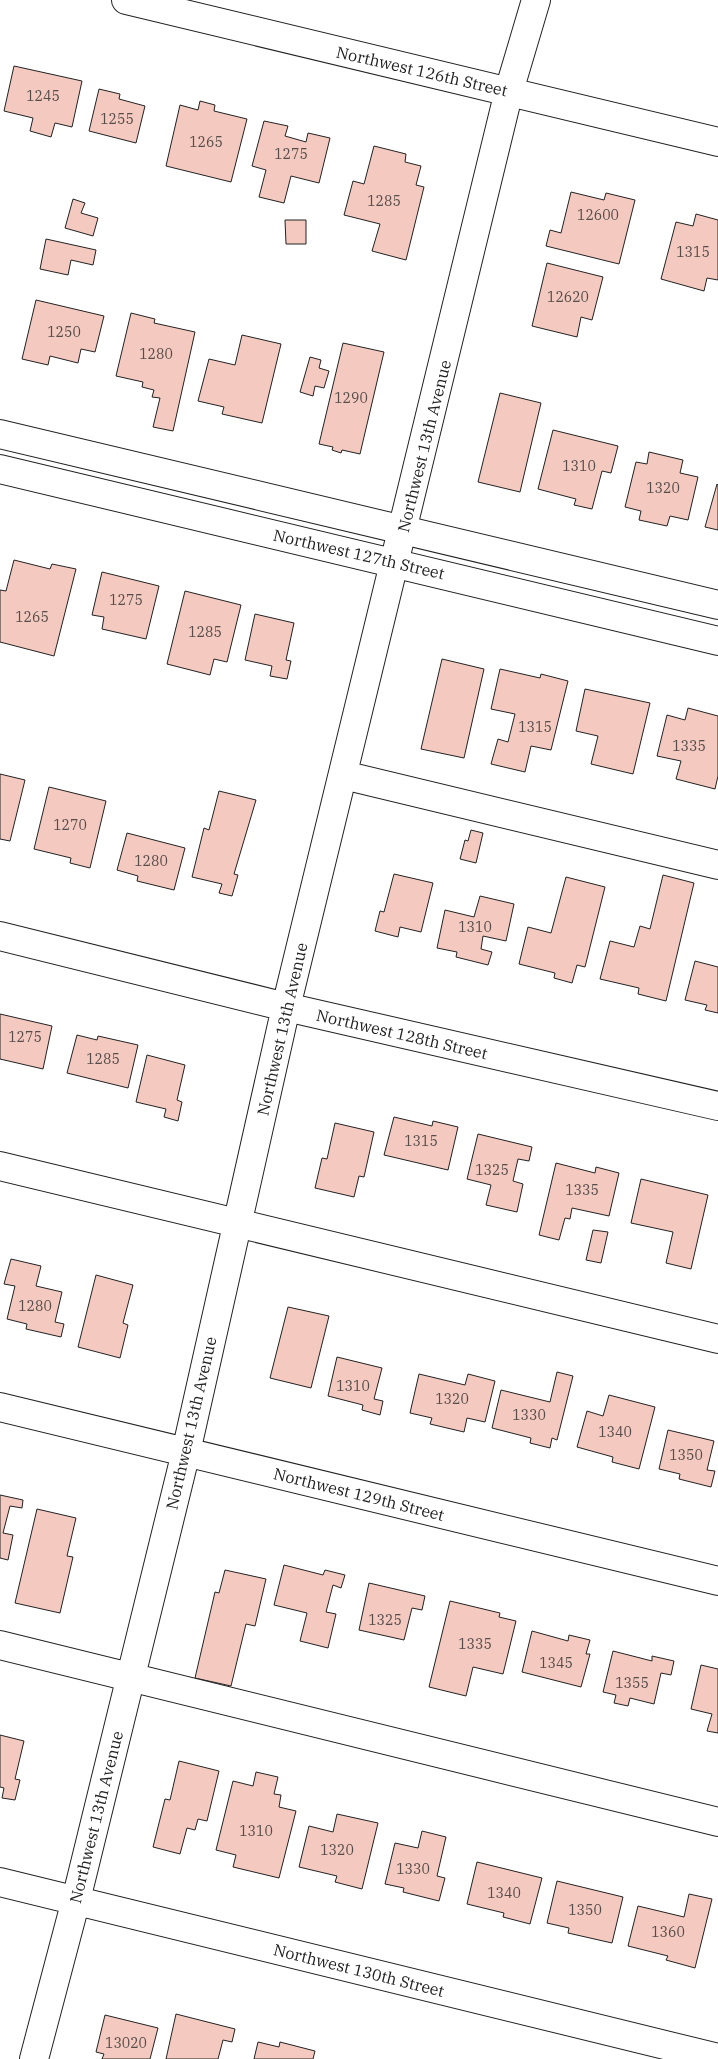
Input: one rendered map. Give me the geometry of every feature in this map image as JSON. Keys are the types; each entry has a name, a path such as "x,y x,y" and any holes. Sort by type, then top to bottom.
{"street":[{"name":"Northwest 126th Street","path":"126,0 718,142"},
{"name":"Northwest 13th Avenue","path":"34,2059 76,1900 186,1452 286,1007 509,91 536,0"},
{"name":"Northwest 127th Street","path":"0,434 718,605"},
{"name":"Northwest 127th Street","path":"0,469 718,641"},
{"path":"343,775 718,865"},
{"name":"Northwest 128th Street","path":"0,936 286,1007 718,1106"},
{"path":"0,1166 718,1339"},
{"name":"Northwest 129th Street","path":"0,1408 718,1581"},
{"path":"0,1645 718,1822"},
{"name":"Northwest 130th Street","path":"0,1882 718,2058"}],"building":[{"path":"14,66 82,81 72,127 55,123 51,137 30,131 33,118 4,111"},
{"path":"99,89 120,94 119,99 145,106 136,143 89,131"},
{"path":"200,101 215,105 214,111 247,119 231,182 166,166 180,105 198,110"},
{"path":"264,121 288,126 285,136 306,142 308,133 330,138 319,183 291,176 284,203 259,197 266,170 252,166"},
{"path":"374,146 406,154 405,162 421,166 416,185 424,187 406,260 372,251 380,224 344,215 353,181 364,184"},
{"path":"571,192 604,200 606,193 635,200 619,264 546,246 550,230 561,233"},
{"path":"73,199 85,203 81,213 98,218 93,236 65,228"},
{"path":"696,214 718,220 718,280 707,278 704,291 661,279 676,222 693,226"},
{"path":"285,220 306,220 306,244 286,244"},
{"path":"46,239 96,250 93,265 71,260 68,275 40,269"},
{"path":"547,263 603,277 592,320 581,317 577,337 532,326"},
{"path":"36,300 104,316 95,352 81,349 78,363 50,356 48,365 22,359"},
{"path":"131,313 155,319 154,323 195,332 173,431 153,427 160,398 152,397 154,390 142,387 143,382 116,376"},
{"path":"242,335 281,344 262,423 222,414 224,407 198,401 209,359 235,365"},
{"path":"343,343 384,352 360,454 342,450 341,453 332,450 333,447 319,444"},
{"path":"310,357 321,360 319,368 329,371 324,388 315,386 313,396 300,392"},
{"path":"500,393 541,403 520,492 478,482"},
{"path":"553,430 618,446 611,473 602,471 592,509 574,505 576,499 538,489"},
{"path":"649,452 683,460 680,473 698,477 688,520 670,516 667,526 639,520 641,511 625,507 636,462 647,464"},
{"path":"718,485 718,530 705,527"},
{"path":"14,560 50,569 52,564 76,569 54,656 0,642 0,590 6,591"},
{"path":"102,572 159,586 146,639 102,629 104,617 92,615"},
{"path":"185,591 241,605 227,662 214,659 210,675 167,664"},
{"path":"255,614 294,623 286,660 291,661 287,679 270,676 272,666 245,660"},
{"path":"442,659 484,669 464,758 421,749"},
{"path":"500,669 540,678 541,674 568,681 551,750 531,746 525,772 491,764 498,739 508,742 515,714 491,709"},
{"path":"585,689 650,703 633,774 591,764 598,736 576,731"},
{"path":"688,708 718,716 718,776 715,789 676,779 681,761 657,756 667,715 685,720"},
{"path":"0,774 25,780 10,841 0,839"},
{"path":"49,787 106,801 90,868 70,863 71,858 34,849"},
{"path":"219,791 256,800 234,874 238,875 232,896 219,893 222,884 192,877 204,828 209,830"},
{"path":"471,830 483,833 476,863 460,859 465,840 468,841"},
{"path":"127,833 185,848 174,890 137,881 138,876 117,870"},
{"path":"394,874 433,883 421,932 400,927 398,937 375,931 380,911 384,912"},
{"path":"663,875 694,883 666,1001 638,994 639,988 600,979 610,941 634,947 640,926 650,929"},
{"path":"566,877 605,887 585,967 577,965 572,983 554,978 555,973 519,964 528,927 551,933"},
{"path":"480,896 514,904 506,941 483,936 481,949 492,952 488,965 456,957 457,952 437,948 445,910 474,917"},
{"path":"695,961 718,967 718,1013 705,1010 707,1005 685,1000"},
{"path":"0,1014 52,1026 43,1069 0,1059"},
{"path":"77,1035 97,1040 98,1036 138,1045 128,1088 67,1073"},
{"path":"147,1055 185,1065 177,1100 182,1102 178,1121 164,1117 166,1109 136,1102"},
{"path":"394,1117 432,1126 433,1121 458,1127 448,1170 384,1155"},
{"path":"335,1123 374,1132 364,1177 359,1176 354,1197 315,1188 322,1158 327,1159"},
{"path":"478,1134 532,1147 529,1161 518,1159 513,1181 523,1184 517,1212 486,1205 491,1185 467,1179"},
{"path":"556,1163 595,1173 596,1167 619,1173 609,1216 572,1208 570,1219 565,1218 559,1240 539,1235"},
{"path":"641,1179 708,1195 691,1269 666,1263 673,1232 631,1223"},
{"path":"593,1230 608,1232 601,1263 586,1260"},
{"path":"11,1259 41,1266 36,1286 62,1292 55,1322 64,1324 61,1337 26,1329 27,1324 7,1319 15,1286 4,1284"},
{"path":"96,1275 133,1285 123,1323 128,1325 120,1358 78,1347"},
{"path":"288,1307 329,1316 311,1388 270,1378"},
{"path":"337,1357 382,1368 374,1399 383,1401 380,1415 362,1410 363,1405 328,1396"},
{"path":"557,1372 573,1376 557,1440 552,1438 550,1448 530,1443 531,1438 492,1428 501,1390 550,1402"},
{"path":"419,1374 465,1385 468,1374 495,1381 485,1422 467,1418 464,1432 430,1424 432,1418 410,1413"},
{"path":"609,1395 655,1407 639,1469 612,1462 613,1457 577,1447 587,1411 603,1416"},
{"path":"668,1430 714,1441 707,1470 715,1471 711,1487 679,1479 680,1474 659,1469"},
{"path":"0,1495 23,1500 22,1508 10,1506 3,1533 13,1535 8,1560 0,1558"},
{"path":"37,1509 76,1518 67,1556 73,1557 60,1613 15,1603"},
{"path":"284,1565 323,1575 325,1570 345,1575 341,1588 333,1585 326,1612 336,1614 328,1648 300,1641 307,1613 274,1605"},
{"path":"225,1570 266,1579 255,1626 246,1624 231,1686 195,1678 215,1592 219,1593"},
{"path":"369,1583 425,1596 422,1610 412,1608 404,1640 359,1630"},
{"path":"450,1601 500,1613 499,1617 516,1621 503,1674 473,1667 466,1696 429,1687"},
{"path":"532,1631 568,1641 569,1635 590,1640 586,1654 590,1654 581,1687 522,1672"},
{"path":"613,1651 652,1661 652,1656 674,1661 671,1675 661,1673 654,1704 630,1698 628,1706 614,1703 616,1695 603,1692"},
{"path":"701,1665 718,1669 718,1733 707,1731 712,1714 691,1709"},
{"path":"0,1735 24,1741 15,1779 20,1780 15,1800 2,1798 4,1788 0,1787"},
{"path":"179,1761 219,1771 207,1821 198,1819 195,1830 187,1828 180,1854 153,1847 165,1799 170,1800"},
{"path":"256,1772 278,1777 274,1794 281,1795 279,1807 296,1811 279,1878 233,1867 236,1855 216,1850 233,1781 253,1786"},
{"path":"337,1814 378,1823 362,1889 335,1882 337,1876 299,1867 309,1826 333,1832"},
{"path":"422,1831 446,1837 437,1876 445,1878 439,1901 403,1892 404,1888 385,1884 395,1843 418,1848"},
{"path":"477,1862 542,1878 530,1924 503,1917 504,1913 467,1904"},
{"path":"557,1881 623,1897 612,1943 568,1933 569,1928 547,1923"},
{"path":"689,1894 712,1899 695,1968 666,1960 668,1956 628,1946 638,1906 684,1917"},
{"path":"176,2014 235,2029 232,2042 223,2040 218,2059 166,2059"},
{"path":"105,2015 158,2028 150,2059 102,2059 104,2054 96,2052"},
{"path":"258,2042 279,2047 280,2042 315,2051 313,2059 254,2059"}]}
